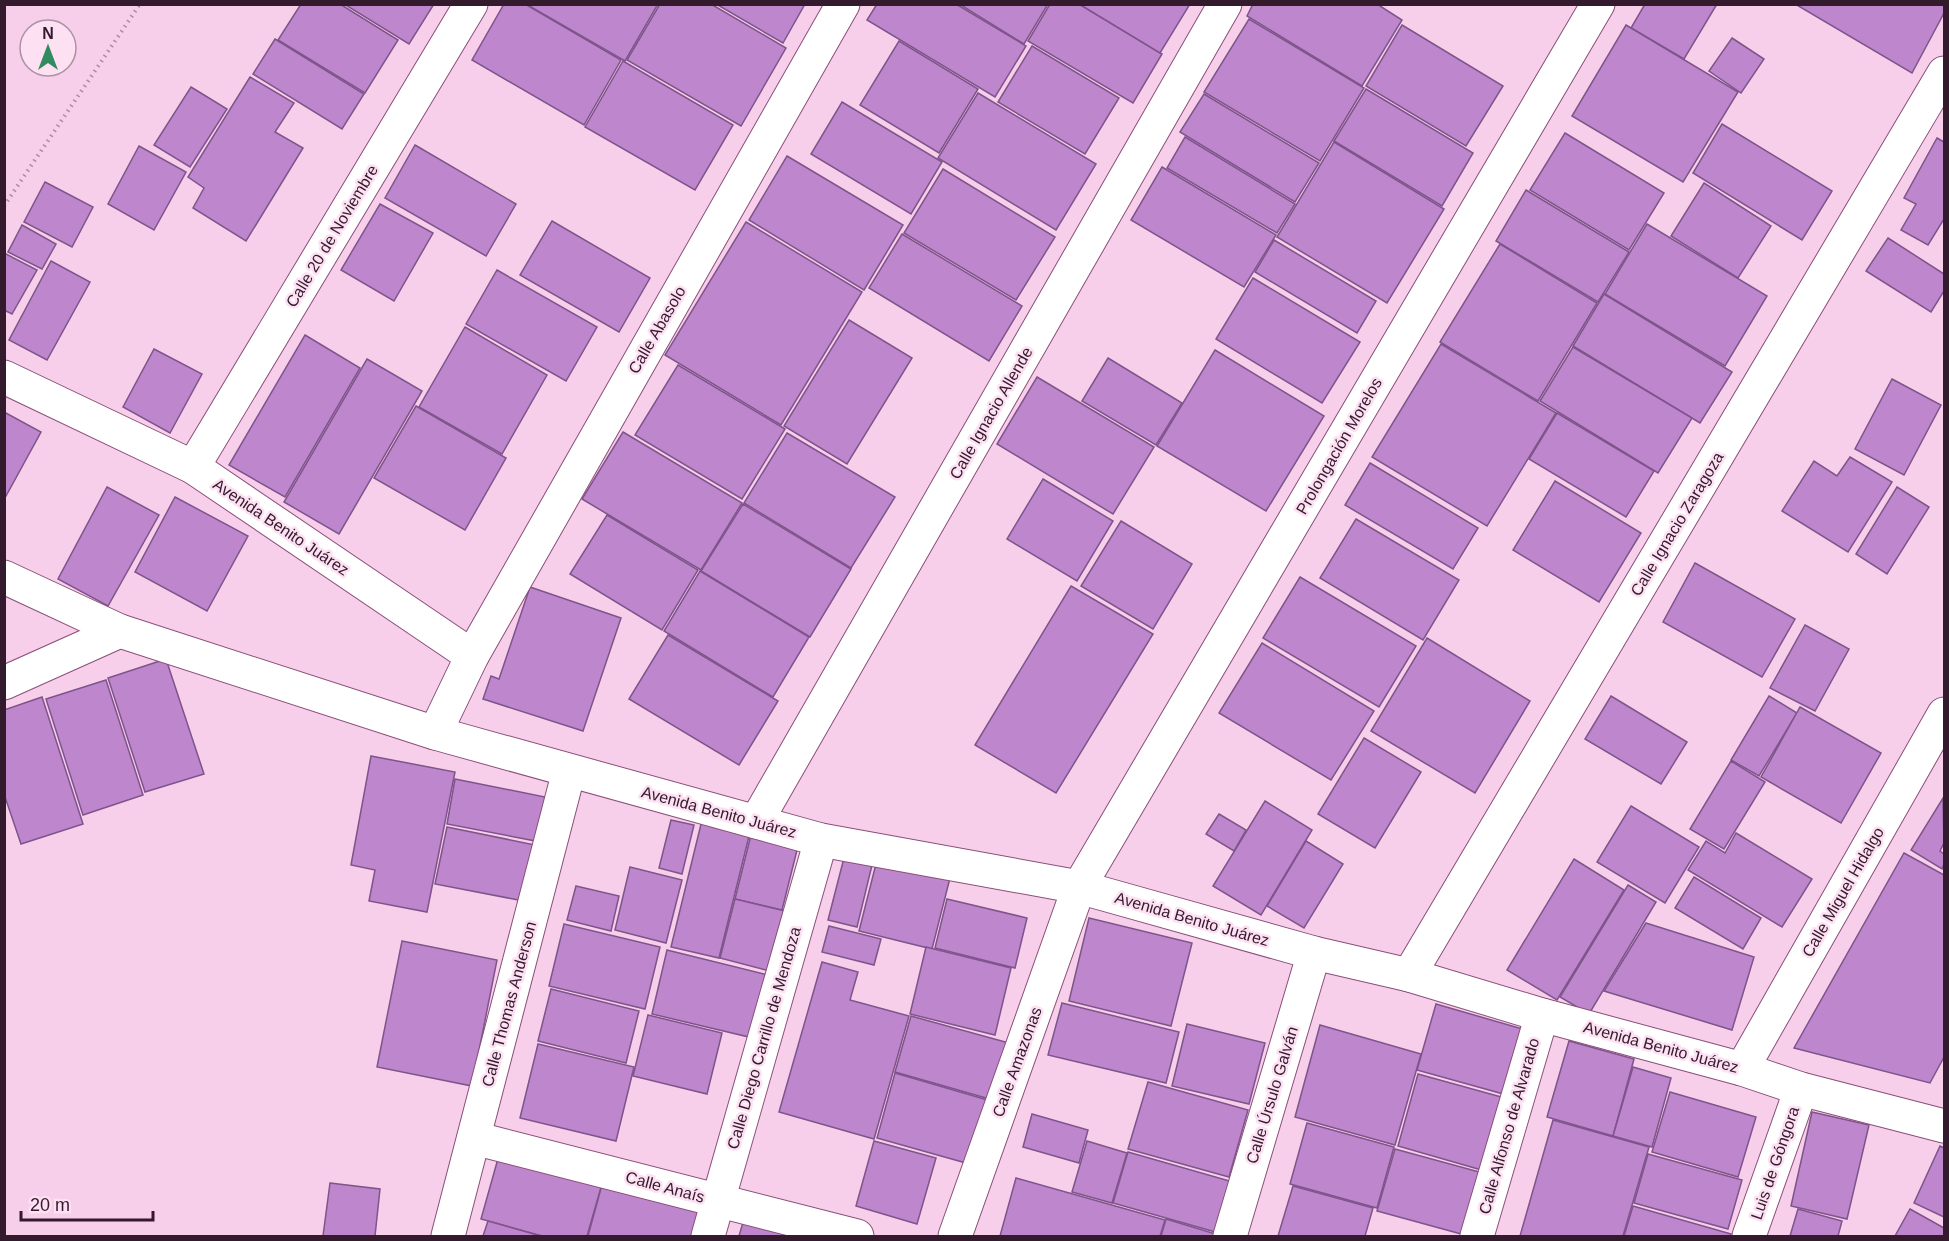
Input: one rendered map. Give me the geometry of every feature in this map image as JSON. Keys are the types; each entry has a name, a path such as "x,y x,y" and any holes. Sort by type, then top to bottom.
{"street":[{"name":"Calle 20 de Noviembre","path":"193,467 471,4"},
{"name":"Calle Abasolo","path":"472,656 843,4"},
{"name":"Calle Ignacio Allende","path":"756,822 1225,4"},
{"name":"Prolongación Morelos","path":"1079,887 1599,4"},
{"name":"Calle Ignacio Zaragoza","path":"1409,975 1944,73"},
{"name":"Avenida Benito Juárez","path":"4,377 193,467 472,656"},
{"name":"Avenida Benito Juárez","path":"4,576 120,631 435,733 569,771 821,840 1079,887 1314,953 1409,975 1542,1015 1742,1069 1801,1089 1944,1126"},
{"path":"4,682 120,631"},
{"path":"435,733 472,656"},
{"name":"Calle Miguel Hidalgo","path":"1742,1069 1944,714"},
{"name":"Calle Thomas Anderson","path":"448,1236 569,771"},
{"name":"Calle Diego Carrillo de Mendoza","path":"708,1236 821,840"},
{"name":"Calle Amazonas","path":"955,1236 1079,887"},
{"name":"Calle Úrsulo Galván","path":"1230,1236 1314,953"},
{"name":"Calle Alfonso de Alvarado","path":"1476,1236 1542,1015"},
{"name":"Luis de Góngora","path":"1749,1236 1801,1089"},
{"name":"Calle Anaís","path":"474,1138 857,1236"}],"path":[{"path":"4,206 140,4"}],"building":[{"path":"301,4 340,4 398,40 365,93 278,40"},
{"path":"344,4 434,4 409,44"},
{"path":"504,4 525,4 621,60 584,125 472,60"},
{"path":"532,4 658,4 625,61 531,7"},
{"path":"660,4 711,4 786,48 741,126 627,60"},
{"path":"716,4 805,4 783,43"},
{"path":"877,4 956,4 1026,46 995,97 867,20"},
{"path":"959,4 1048,4 1024,44"},
{"path":"1050,4 1079,4 1162,54 1133,103 1028,41"},
{"path":"1079,4 1190,4 1160,53"},
{"path":"1253,4 1377,4 1402,20 1362,86 1247,16"},
{"path":"1645,4 1717,4 1684,59 1631,28"},
{"path":"1795,4 1944,4 1944,13 1912,73"},
{"path":"1249,19 1364,88 1320,161 1204,92"},
{"path":"1402,25 1503,86 1466,146 1366,86"},
{"path":"1626,25 1738,92 1683,182 1572,116"},
{"path":"1732,38 1764,59 1741,93 1709,71"},
{"path":"275,39 364,94 342,129 253,74"},
{"path":"899,41 978,89 939,153 860,105"},
{"path":"1032,46 1119,98 1085,154 998,102"},
{"path":"623,61 733,125 695,190 585,127"},
{"path":"250,77 294,103 275,132 303,148 246,241 193,208 204,188 188,177"},
{"path":"191,87 227,109 190,167 154,145"},
{"path":"1366,89 1473,153 1442,206 1334,141"},
{"path":"978,93 1096,164 1056,230 938,158"},
{"path":"1204,94 1319,163 1295,202 1180,132"},
{"path":"842,102 942,162 911,214 811,154"},
{"path":"1722,124 1832,191 1802,240 1693,173"},
{"path":"1565,133 1664,193 1629,250 1530,190"},
{"path":"1185,137 1295,204 1277,233 1167,168"},
{"path":"1937,138 1944,142 1944,219 1928,245 1901,230 1916,204 1904,198"},
{"path":"1334,142 1444,209 1387,303 1277,237"},
{"path":"415,145 516,204 486,256 385,198"},
{"path":"139,146 186,172 154,230 108,204"},
{"path":"787,156 903,225 864,290 749,220"},
{"path":"1162,167 1276,235 1244,287 1131,220"},
{"path":"943,169 1055,237 1016,300 904,233"},
{"path":"45,182 93,207 72,247 24,222"},
{"path":"1704,183 1771,226 1738,278 1671,236"},
{"path":"1526,190 1629,252 1598,302 1496,241"},
{"path":"380,204 433,233 394,301 341,270"},
{"path":"552,221 650,278 619,332 520,275"},
{"path":"746,222 862,292 781,425 665,355"},
{"path":"1647,224 1767,296 1725,366 1605,294"},
{"path":"22,225 56,244 42,269 8,252"},
{"path":"902,234 1022,306 989,361 869,288"},
{"path":"1888,238 1944,274 1944,291 1931,312 1866,271"},
{"path":"1274,240 1376,301 1357,333 1255,272"},
{"path":"1500,244 1597,303 1538,401 1440,342"},
{"path":"4,253 37,270 12,314 4,310"},
{"path":"51,261 90,282 47,360 9,340"},
{"path":"497,270 597,327 566,381 466,324"},
{"path":"1253,278 1360,342 1322,403 1216,339"},
{"path":"1604,294 1732,372 1700,423 1573,346"},
{"path":"849,320 912,358 847,464 784,426"},
{"path":"465,327 547,375 502,454 419,407"},
{"path":"305,335 360,368 285,497 229,465"},
{"path":"1441,344 1556,413 1487,526 1372,457"},
{"path":"1573,347 1692,418 1658,473 1540,401"},
{"path":"154,349 202,374 170,433 123,407"},
{"path":"1215,350 1324,416 1266,511 1157,446"},
{"path":"1108,358 1182,403 1156,445 1082,401"},
{"path":"367,359 422,391 339,534 284,502"},
{"path":"678,365 785,429 742,499 635,435"},
{"path":"1037,377 1154,447 1113,514 997,444"},
{"path":"1892,379 1941,405 1904,475 1855,449"},
{"path":"416,406 506,458 465,530 374,478"},
{"path":"4,412 41,432 6,496 4,495"},
{"path":"1557,413 1654,471 1626,517 1529,459"},
{"path":"623,432 742,503 701,570 582,499"},
{"path":"787,433 895,497 851,568 744,503"},
{"path":"1850,457 1892,482 1848,552 1782,511 1814,461 1837,476"},
{"path":"1370,463 1478,528 1453,569 1345,505"},
{"path":"1043,479 1113,521 1077,581 1007,539"},
{"path":"1555,481 1641,533 1599,602 1513,550"},
{"path":"107,487 159,515 108,606 58,579"},
{"path":"1897,487 1929,507 1887,574 1856,554"},
{"path":"175,497 248,536 207,611 135,572"},
{"path":"743,504 851,569 810,637 701,571"},
{"path":"607,515 698,570 662,630 570,574"},
{"path":"1356,519 1459,580 1423,640 1320,578"},
{"path":"1121,521 1192,564 1153,629 1081,586"},
{"path":"1695,563 1795,619 1762,677 1663,622"},
{"path":"700,571 809,637 773,697 664,631"},
{"path":"1300,577 1416,646 1379,707 1263,638"},
{"path":"1071,586 1153,634 1056,793 975,745"},
{"path":"530,587 621,618 583,731 483,699 491,676 499,679"},
{"path":"1805,625 1849,649 1815,711 1770,688"},
{"path":"668,635 778,701 739,765 629,699"},
{"path":"1427,638 1530,701 1475,793 1371,731"},
{"path":"1262,643 1374,711 1331,780 1219,713"},
{"path":"166,659 204,774 145,792 108,678"},
{"path":"106,680 143,795 83,815 46,699"},
{"path":"1611,696 1687,742 1661,784 1585,739"},
{"path":"1769,696 1797,713 1759,776 1731,760"},
{"path":"42,697 83,824 21,844 4,794 4,710"},
{"path":"1800,707 1881,753 1841,823 1761,777"},
{"path":"1364,738 1421,772 1375,848 1318,814"},
{"path":"371,756 455,772 427,912 369,901 375,870 351,865"},
{"path":"1731,761 1765,782 1724,849 1690,829"},
{"path":"455,779 550,798 541,842 447,824"},
{"path":"1943,798 1944,843 1940,851 1944,854 1942,869 1911,850"},
{"path":"1265,801 1312,830 1261,915 1213,886"},
{"path":"1631,806 1699,847 1665,903 1597,862"},
{"path":"1219,814 1246,830 1234,851 1206,834"},
{"path":"703,816 751,828 719,958 671,947"},
{"path":"671,820 694,825 682,874 659,868"},
{"path":"447,827 540,846 529,902 435,884"},
{"path":"752,831 799,842 782,910 735,899"},
{"path":"1736,833 1812,879 1782,927 1688,870 1706,841 1725,853"},
{"path":"1306,841 1343,864 1304,928 1267,906"},
{"path":"1904,853 1944,875 1944,1057 1930,1083 1794,1048"},
{"path":"845,854 873,861 857,927 828,920"},
{"path":"1574,859 1624,890 1557,1000 1507,970"},
{"path":"877,860 950,878 932,949 859,931"},
{"path":"630,867 682,880 666,943 615,930"},
{"path":"1694,877 1761,918 1743,949 1675,908"},
{"path":"1628,885 1656,902 1589,1014 1560,997"},
{"path":"576,886 619,896 611,931 567,920"},
{"path":"735,899 785,911 770,971 720,958"},
{"path":"947,899 1027,918 1015,968 935,948"},
{"path":"1089,918 1192,943 1171,1026 1069,1001"},
{"path":"1646,923 1754,957 1732,1030 1604,991"},
{"path":"564,924 660,947 645,1009 549,986"},
{"path":"829,926 881,939 874,965 822,952"},
{"path":"402,941 497,960 472,1086 377,1067"},
{"path":"926,947 1011,968 995,1035 910,1014"},
{"path":"667,950 768,975 753,1038 652,1014"},
{"path":"822,962 858,972 850,1000 909,1016 874,1139 779,1112"},
{"path":"551,989 639,1011 626,1063 538,1041"},
{"path":"1062,1003 1179,1032 1166,1083 1048,1055"},
{"path":"1436,1004 1526,1030 1507,1095 1417,1070"},
{"path":"648,1015 722,1033 707,1094 633,1076"},
{"path":"911,1016 1009,1043 993,1100 895,1072"},
{"path":"1187,1024 1265,1043 1249,1104 1172,1086"},
{"path":"1320,1025 1421,1054 1395,1145 1295,1117"},
{"path":"1569,1041 1634,1059 1613,1136 1547,1117"},
{"path":"538,1044 634,1067 616,1141 520,1118"},
{"path":"1633,1067 1671,1078 1652,1147 1613,1136"},
{"path":"895,1073 991,1101 973,1165 877,1138"},
{"path":"1418,1074 1505,1098 1485,1171 1398,1146"},
{"path":"1148,1082 1248,1110 1229,1177 1128,1149"},
{"path":"1670,1092 1756,1117 1738,1177 1652,1152"},
{"path":"1812,1112 1869,1125 1847,1219 1791,1206"},
{"path":"1032,1114 1088,1130 1079,1163 1023,1147"},
{"path":"1553,1120 1649,1147 1623,1236 1520,1236"},
{"path":"1307,1123 1394,1147 1377,1208 1290,1184"},
{"path":"874,1141 936,1158 917,1224 856,1206"},
{"path":"1087,1141 1127,1153 1112,1203 1072,1192"},
{"path":"1940,1146 1944,1148 1944,1217 1914,1203"},
{"path":"1395,1149 1483,1173 1465,1235 1377,1211"},
{"path":"1128,1152 1233,1182 1219,1233 1113,1203"},
{"path":"1648,1154 1742,1180 1728,1229 1634,1203"},
{"path":"499,1155 602,1184 587,1236 542,1236 481,1219"},
{"path":"1016,1178 1165,1220 1160,1236 1000,1236"},
{"path":"603,1181 702,1208 694,1236 588,1236"},
{"path":"330,1183 380,1189 375,1236 323,1236"},
{"path":"1293,1186 1373,1208 1365,1236 1278,1236"},
{"path":"1633,1206 1731,1234 1730,1236 1624,1236"},
{"path":"1798,1209 1842,1221 1838,1236 1790,1236"},
{"path":"1910,1209 1944,1228 1944,1236 1895,1236"},
{"path":"744,1219 805,1236 739,1236"},
{"path":"1166,1219 1219,1235 1161,1236"},
{"path":"488,1221 541,1236 483,1236"}]}
